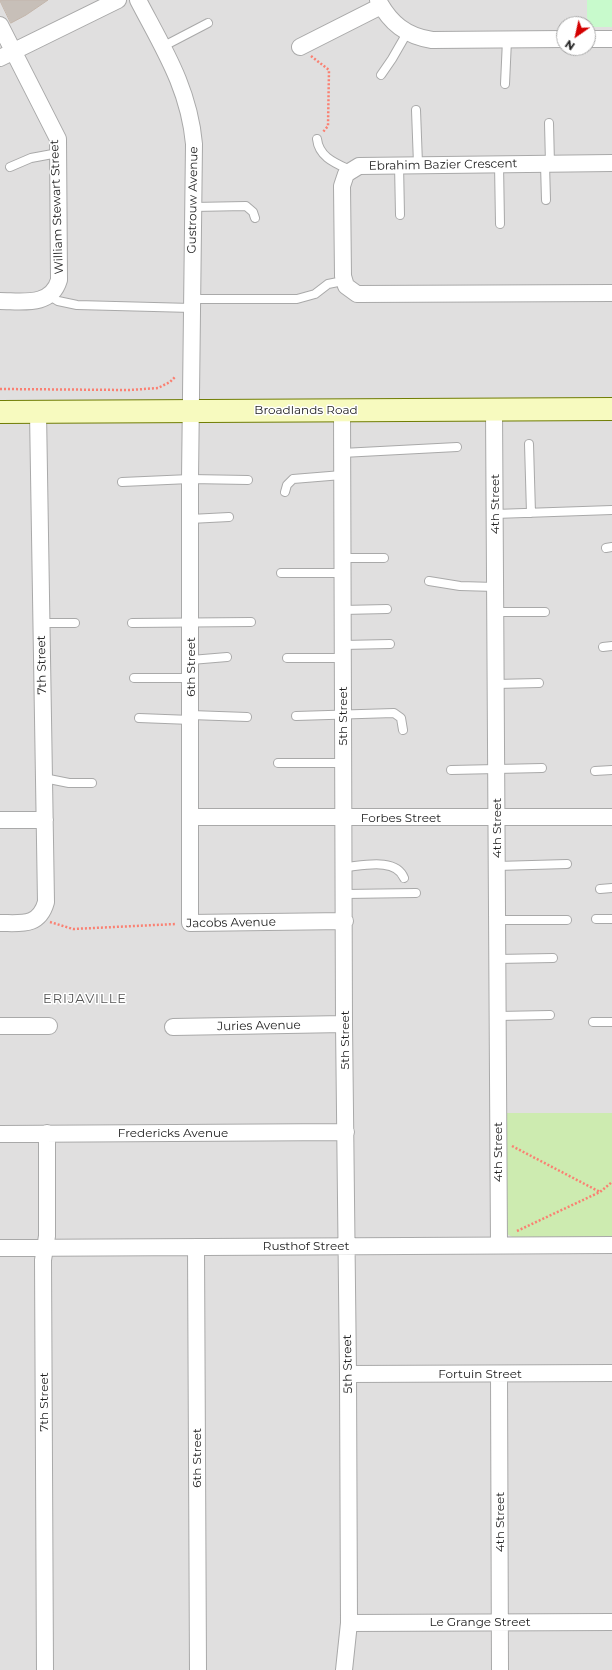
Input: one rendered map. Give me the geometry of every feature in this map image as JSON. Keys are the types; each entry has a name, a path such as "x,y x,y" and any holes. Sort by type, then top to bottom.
{"main road":[{"name":"Broadlands Road","path":"0,412 612,409"}],"street":[{"path":"6,55 118,0"},
{"name":"Gustrouw Avenue","path":"138,0 182,86 190,114 194,144 191,411"},
{"path":"300,47 379,3 391,21 407,33 432,40 556,39"},
{"name":"William Stewart Street","path":"0,25 6,55 58,139 59,280 50,296"},
{"path":"596,39 612,39"},
{"name":"Ebrahim Bazier Crescent","path":"350,170 358,166 399,164 612,164"},
{"path":"350,170 342,186 344,281 350,290 362,295 612,293"},
{"path":"0,301 38,301 50,296"},
{"name":"5th Street","path":"342,410 343,818 345,921 344,1024 349,1623 344,1670"},
{"name":"4th Street","path":"494,410 499,1245"},
{"name":"6th Street","path":"190,923 191,411"},
{"name":"7th Street","path":"38,412 46,902 43,912 39,917"},
{"name":"Forbes Street","path":"191,817 612,818"},
{"path":"0,820 45,820"},
{"path":"0,923 22,923 33,921 39,917"},
{"name":"Jacobs Avenue","path":"190,923 345,921"},
{"name":"Juries Avenue","path":"173,1027 344,1024"},
{"path":"0,1026 49,1026"},
{"name":"Fredericks Avenue","path":"0,1134 346,1132"},
{"name":"7th Street","path":"45,1670 43,1275 47,1236 47,1134"},
{"name":"Rusthof Street","path":"0,1248 612,1245"},
{"name":"6th Street","path":"196,1247 198,1670"},
{"name":"Fortuin Street","path":"348,1374 612,1373"},
{"name":"4th Street","path":"499,1374 500,1670"},
{"name":"Le Grange Street","path":"349,1623 612,1622"}],"lane":[{"path":"162,47 208,23"},
{"path":"380,75 392,59 407,33"},
{"path":"505,84 507,40"},
{"path":"416,110 418,164"},
{"path":"546,200 549,123"},
{"path":"317,139 322,153 330,160 350,170"},
{"path":"10,167 31,158 58,154"},
{"path":"399,164 400,215"},
{"path":"499,164 500,224"},
{"path":"193,207 246,206 253,212 255,218"},
{"path":"50,296 58,301 77,305 192,304 297,299 315,294 328,284 344,281"},
{"path":"529,444 531,513"},
{"path":"342,453 457,447"},
{"path":"285,492 287,485 293,479 342,475"},
{"path":"122,482 190,479 248,480"},
{"path":"495,514 612,510"},
{"path":"190,519 229,517"},
{"path":"281,573 384,558"},
{"path":"429,582 460,586 495,587"},
{"path":"343,610 387,609"},
{"path":"495,612 545,612"},
{"path":"132,623 251,622"},
{"path":"41,623 74,623"},
{"path":"287,658 343,652 390,644"},
{"path":"191,660 227,658"},
{"path":"134,678 191,678"},
{"path":"496,684 538,683"},
{"path":"296,716 394,713 401,718 403,730"},
{"path":"139,718 247,717"},
{"path":"278,763 343,763"},
{"path":"451,770 542,768"},
{"path":"595,771 612,770"},
{"path":"44,778 69,783 92,783"},
{"path":"497,866 567,864"},
{"path":"344,867 390,865 397,869 404,878"},
{"path":"600,889 612,888"},
{"path":"344,894 416,893"},
{"path":"596,919 612,919"},
{"path":"497,920 567,920"},
{"path":"497,959 553,958"},
{"path":"498,1016 550,1015"},
{"path":"593,1022 612,1022"}],"path":[{"path":"300,47 329,70 328,126 317,139"},
{"path":"0,389 130,390 158,388 170,382 191,362"},
{"name":"Jacobs Avenue","path":"39,917 54,924 73,929 190,923"},
{"path":"498,1139 600,1192"},
{"path":"520,1228 600,1192 612,1182"}],"shaded area":[{"path":"0,0 612,0 612,1670 0,1670"}],"green space":[{"path":"587,0 612,0 612,27 596,27 596,16 587,16"},
{"path":"505,1113 612,1113 612,1237 514,1238 507,1234"}],"building":[{"path":"0,0 48,0 11,23"}],"district":[{"name":"ERIJAVILLE","path":"85,999"}]}
